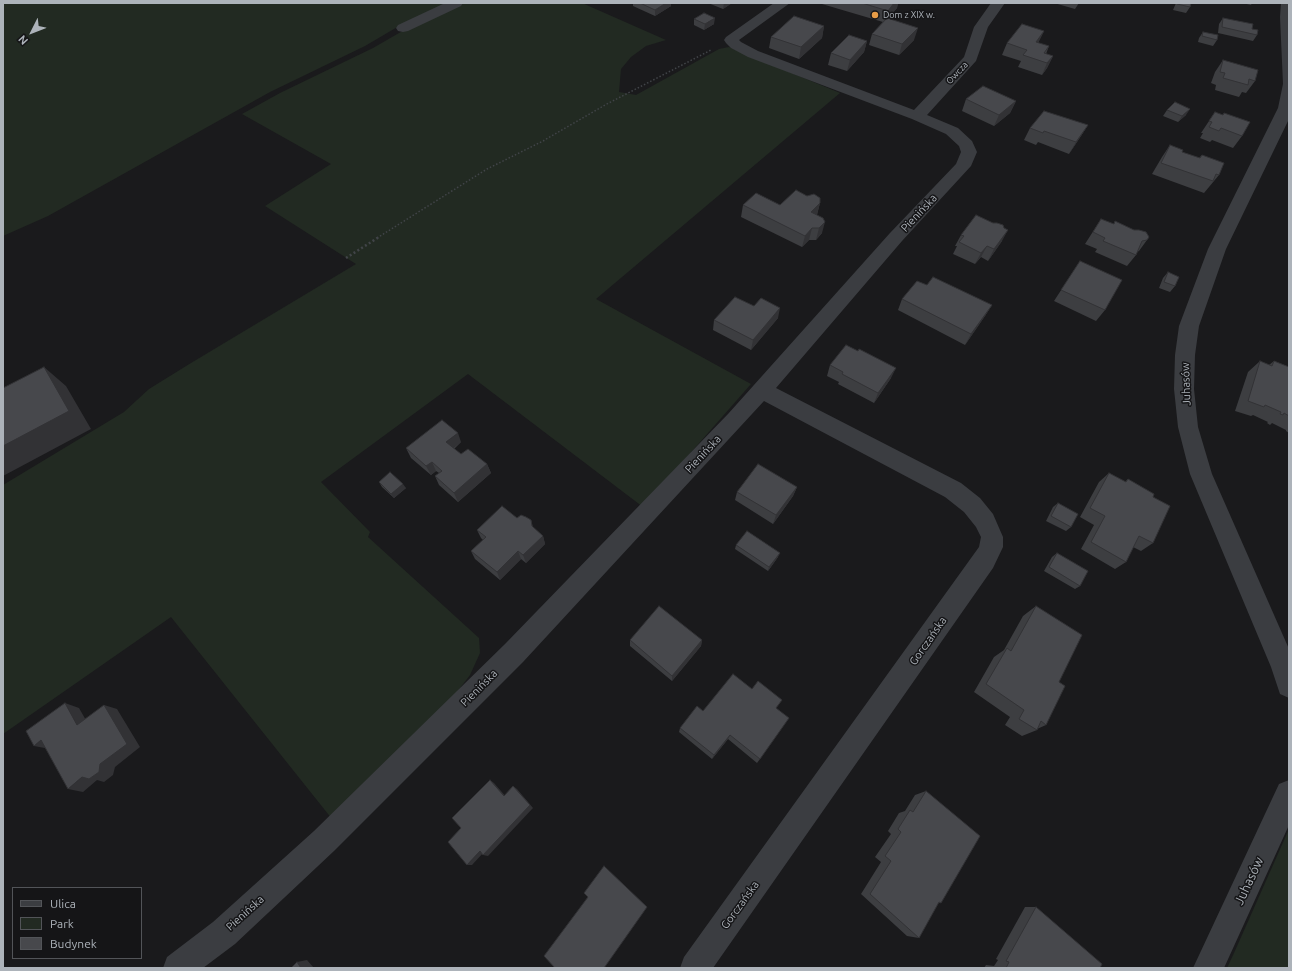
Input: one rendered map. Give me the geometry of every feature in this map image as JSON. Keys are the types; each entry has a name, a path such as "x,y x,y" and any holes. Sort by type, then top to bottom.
{"street":[{"path":"403,28 456,3"},
{"path":"731,40 783,3"},
{"name":"Owcza","path":"917,116 971,58 981,27 998,3"},
{"path":"1288,3 1289,83"},
{"name":"Pienińska","path":"178,968 224,933 324,841 503,664 730,426 896,237 963,166 969,152 968,148 960,137 940,125 752,54 736,46 731,40"},
{"name":"Juhasów","path":"1289,86 1286,108 1217,249 1189,326 1185,355 1184,389 1188,427 1201,474 1284,667 1289,684"},
{"name":"Gorczańska","path":"695,968 985,560 991,547 992,537 984,521 972,505 953,490 762,390"},
{"name":"Juhasów","path":"1208,968 1289,794"}],"path":[{"path":"346,258 487,169 543,141 605,105 731,40"}],"green space":[{"path":"3,3 451,3 399,26 365,46 270,92 48,216 3,236"},
{"path":"461,3 582,3 666,40 646,46 631,57 621,69 619,92 636,95 719,49 729,47 840,93 596,299 751,384 643,507 468,374 321,482 370,532 368,537 479,638 480,653 470,675 444,709 332,819 171,617 3,734 3,485 124,412 149,389 356,264 265,206 331,164 242,114 280,93 373,48 406,29"},
{"path":"1289,829 1289,968 1227,968 1234,953"}],"building":[{"path":"640,3 666,3 655,10"},
{"path":"862,3 894,3 888,11"},
{"path":"1177,3 1191,3 1190,7"},
{"path":"704,13 715,18 705,24 694,19"},
{"path":"794,16 824,26 801,47 771,37"},
{"path":"887,18 918,28 902,44 872,34"},
{"path":"1223,18 1253,24 1252,29 1258,30 1257,35 1222,27"},
{"path":"1022,24 1044,31 1036,42 1049,46 1044,53 1053,56 1047,63 1023,55 1027,50 1007,43"},
{"path":"1203,32 1218,35 1217,40 1202,36"},
{"path":"849,35 867,41 850,60 831,53"},
{"path":"1223,60 1258,70 1255,81 1249,79 1248,85 1223,78 1225,73 1220,72"},
{"path":"983,86 1016,101 999,115 966,99"},
{"path":"1175,102 1190,109 1182,116 1167,110"},
{"path":"1044,111 1088,125 1076,142 1044,131 1043,133 1030,128"},
{"path":"1215,112 1223,115 1224,113 1250,122 1242,136 1221,128 1219,131 1209,127 1212,122 1209,121"},
{"path":"1170,145 1183,150 1182,152 1200,158 1202,155 1224,163 1219,175 1216,174 1213,181 1161,163"},
{"path":"796,190 807,196 814,194 820,198 820,203 811,212 823,218 825,222 819,228 812,228 805,236 743,205 756,193 780,205"},
{"path":"976,215 993,223 1003,225 1004,228 1008,230 994,249 987,246 981,253 959,242 964,236 961,235"},
{"path":"1101,219 1114,224 1115,221 1134,230 1146,232 1149,237 1147,240 1142,241 1136,255 1103,241 1105,238 1093,232"},
{"path":"1080,261 1122,280 1105,310 1061,290"},
{"path":"1168,272 1179,277 1175,286 1164,282"},
{"path":"933,277 992,305 971,334 902,299 917,281 927,285"},
{"path":"735,297 754,306 761,298 780,308 753,340 714,320"},
{"path":"846,345 858,351 859,349 896,368 878,393 842,374 843,372 830,365"},
{"path":"1260,361 1272,366 1274,361 1289,367 1289,416 1284,413 1283,415 1280,414 1281,412 1265,405 1264,407 1248,401"},
{"path":"44,367 69,411 3,446 3,388"},
{"path":"442,420 458,433 446,442 461,454 468,449 487,464 454,493 435,476 442,471 432,462 426,466 406,448"},
{"path":"758,464 797,487 776,515 737,492"},
{"path":"390,472 403,484 391,494 379,482"},
{"path":"1109,473 1126,482 1128,479 1154,494 1153,497 1170,506 1153,543 1139,536 1126,562 1091,542 1105,516 1090,508"},
{"path":"1058,503 1078,514 1071,527 1051,516"},
{"path":"502,506 517,518 521,515 531,520 532,526 543,536 523,555 518,551 497,572 471,551 486,537 477,530"},
{"path":"747,531 780,553 769,567 736,545"},
{"path":"1057,553 1088,571 1080,586 1049,567"},
{"path":"659,606 702,640 672,676 630,640"},
{"path":"1036,606 1082,635 1059,682 1065,686 1046,725 1041,721 1037,730 1019,719 1024,710 986,684 1007,648 1011,651"},
{"path":"733,674 752,689 758,681 782,700 776,708 789,718 760,759 730,735 714,755 680,728 697,706 703,711"},
{"path":"65,703 77,725 104,705 127,744 100,764 99,772 89,779 82,777 68,789 41,740 34,746 26,731"},
{"path":"490,780 504,796 513,786 530,805 483,855 480,851 467,865 448,842 461,828 452,818"},
{"path":"926,791 980,836 941,903 939,902 919,938 870,894 891,861 885,856 901,832 898,829 910,810 913,812"},
{"path":"604,866 647,907 604,968 555,968 544,956 588,897 584,893"},
{"path":"1036,907 1102,964 1100,968 1006,968 1009,962 1006,961"},
{"path":"297,962 301,968 291,968"}],"place":[{"name":"Dom z XIX w.","path":"875,15"}]}
